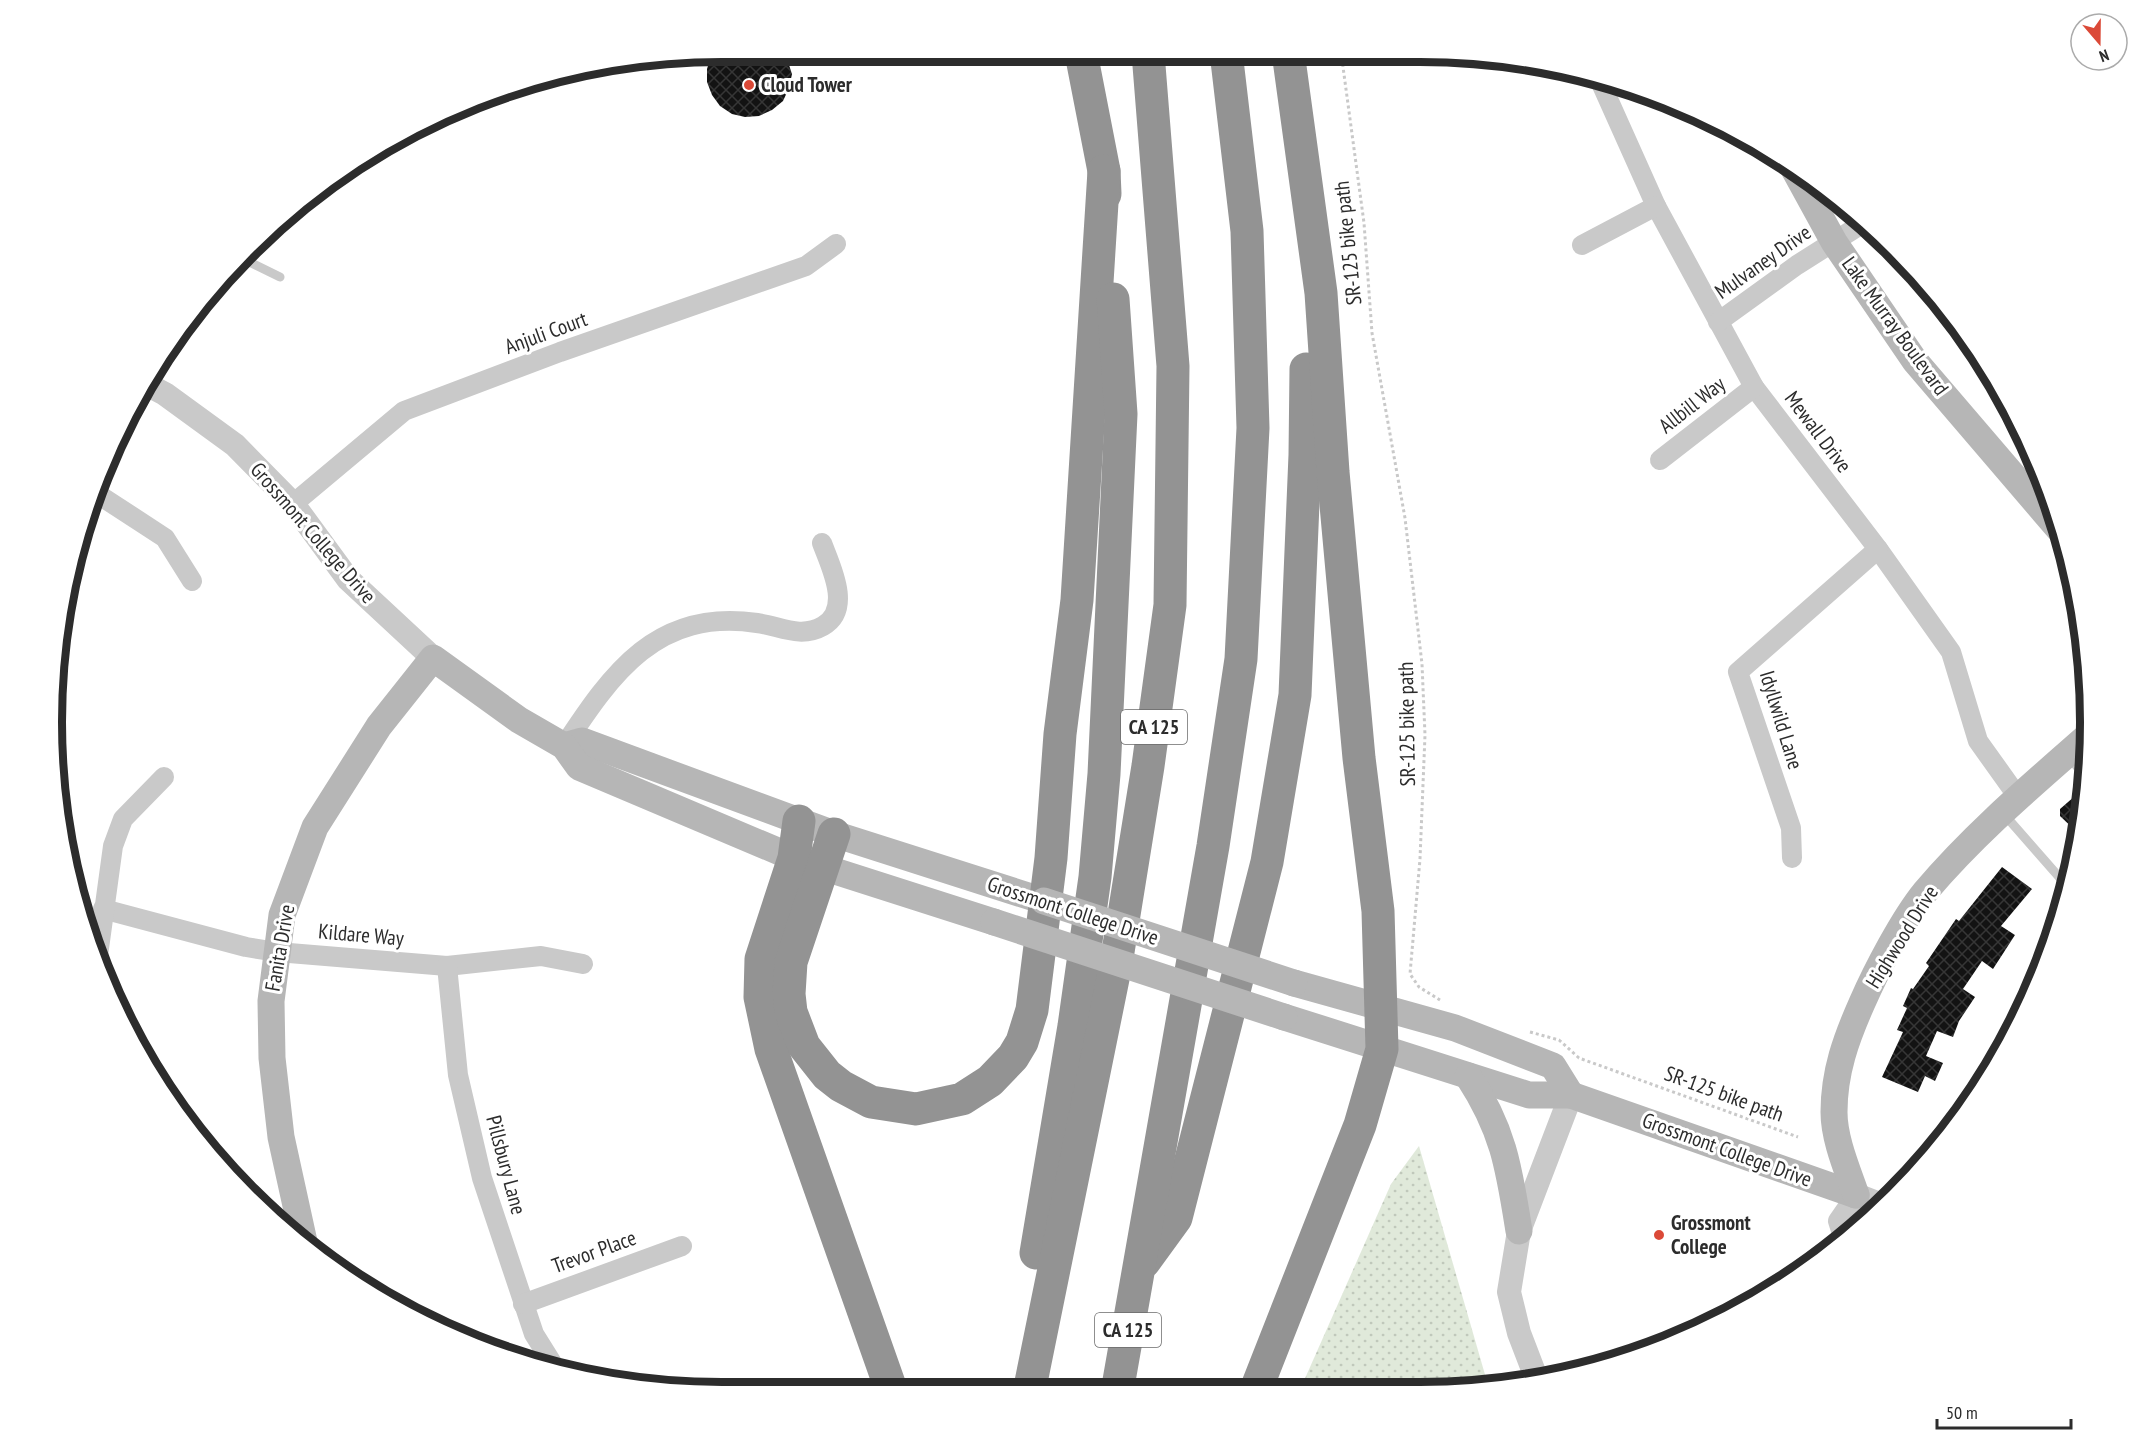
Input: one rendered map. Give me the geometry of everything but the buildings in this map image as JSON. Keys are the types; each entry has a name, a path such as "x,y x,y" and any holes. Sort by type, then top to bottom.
{"highway":[{"path":"1024,1382 1035,1257 1095,877 1104,774 1121,414 1104,171 1083,62"},
{"name":"CA 125","path":"1031,1382 1116,964 1148,766 1170,605 1173,366 1149,62"},
{"name":"CA 125","path":"1119,1382 1214,846 1241,659 1253,428 1247,231 1227,62"},
{"path":"1258,1382 1360,1125 1382,1049 1378,911 1359,758 1333,472 1321,293 1289,62"},
{"path":"799,821 808,862 789,978 794,1021 804,1046 815,1061 841,1086 885,1106 931,1108 954,1102 977,1091 1003,1070 1013,1057 1022,1042 1032,1010 1051,858 1060,734 1077,600 1104,171"},
{"path":"1140,1269 1176,1218 1267,862 1295,695 1305,455 1307,189"},
{"path":"834,834 808,862 761,958 763,1016 771,1049 888,1382"}],"main road":[{"name":"Lake Murray Boulevard","path":"1803,185 1834,242 1915,361 2045,513"},
{"name":"Grossmont College Drive","path":"433,658 519,720 564,746 579,767 808,862 1529,1095 1571,1095 1864,1204"},
{"name":"Fanita Drive","path":"301,1230 289,1182 275,1098 271,1001 282,915 315,827 379,726 433,658"},
{"name":"Grossmont College Drive","path":"564,746 582,741 834,834 1294,984 1455,1028 1552,1066 1571,1095"},
{"name":"Highwood Drive","path":"1864,1204 1842,1154 1834,1115 1835,1075 1848,1033 1875,973 1923,894 2010,804 2079,744"},
{"path":"1468,1076 1482,1097 1500,1135 1510,1173 1519,1231"}],"street":[{"name":"Mewall Drive","path":"1603,88 1656,206 1754,387 1878,549 1951,652 1978,741 2010,804"},
{"path":"1582,245 1656,206"},
{"name":"Mulvaney Drive","path":"1718,322 1797,265 1857,227"},
{"name":"Anjuli Court","path":"293,504 404,411 560,352 806,266 836,244"},
{"name":"Grossmont College Drive","path":"152,387 235,445 293,504 348,579 433,658"},
{"name":"Allbill Way","path":"1660,460 1754,387"},
{"path":"102,497 165,538 192,581"},
{"path":"564,746 616,672 661,638 697,625 717,622 757,622 796,633 824,626 835,610 838,589 822,543"},
{"name":"Idyllwild Lane","path":"1792,858 1791,828 1738,672 1878,549"},
{"path":"99,941 113,846 123,819 164,777"},
{"name":"Kildare Way","path":"103,909 246,947 277,952 447,966 541,956 583,964"},
{"name":"Pillsbury Lane","path":"447,966 461,1087 482,1178 534,1334 549,1358"},
{"path":"1534,1371 1509,1292 1519,1231 1571,1095"},
{"path":"1841,1229 1838,1221 1864,1204"},
{"name":"Trevor Place","path":"523,1304 682,1246"}],"lane":[{"path":"249,262 280,277"},
{"path":"2066,755 2078,768"},
{"path":"2010,804 2061,877"}],"path":[{"name":"SR-125 bike path","path":"1342,62 1364,223 1372,333 1405,518 1422,664 1425,735 1420,860 1410,974 1419,987 1442,1001"},
{"name":"SR-125 bike path","path":"1528,1031 1559,1040 1579,1058 1798,1137"}],"green space":[{"path":"1419,1146 1486,1378 1420,1382 1303,1382 1391,1184"}],"place":[{"name":"Cloud Tower","path":"749,85"},
{"name":"Grossmont College","path":"1659,1235"}]}
